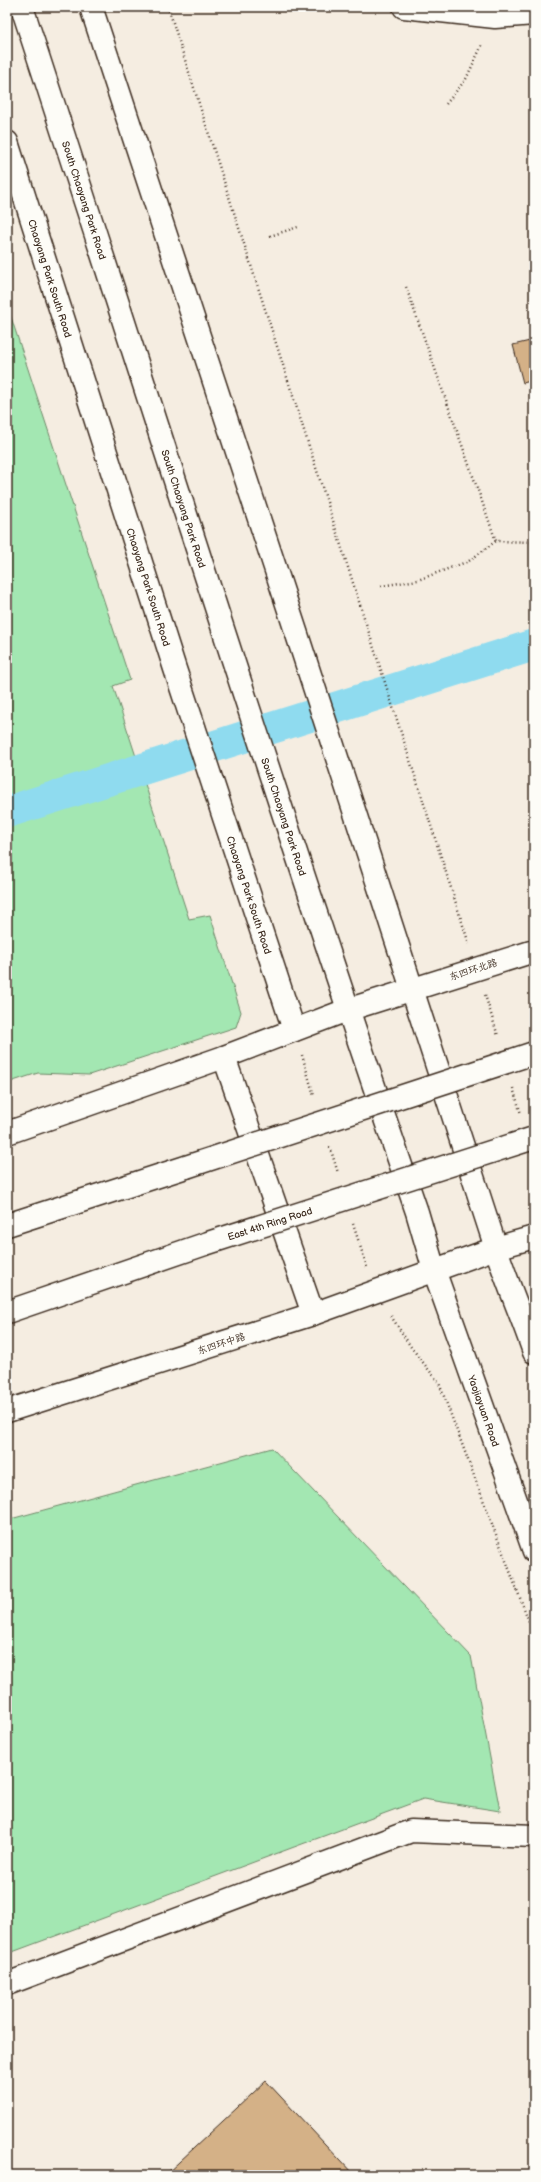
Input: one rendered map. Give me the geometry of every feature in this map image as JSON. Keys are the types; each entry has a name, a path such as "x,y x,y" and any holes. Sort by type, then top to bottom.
{"main road":[{"name":"South Chaoyang Park Road","path":"22,7 232,650 286,826 347,1010 417,1212 434,1270"},
{"path":"91,7 296,629 351,805 496,1248 534,1352"},
{"path":"404,7 495,17 534,14"},
{"name":"Chaoyang Park South Road","path":"7,142 175,669 294,1030"},
{"name":"东四环北路","path":"294,1030 347,1010 534,951"},
{"path":"7,1133 224,1057 294,1030"},
{"path":"7,1225 534,1053"},
{"path":"224,1057 313,1314"},
{"name":"East 4th Ring Road","path":"16,1310 205,1244 534,1138"},
{"path":"496,1248 534,1237"},
{"name":"东四环中路","path":"8,1407 313,1314 496,1248"},
{"name":"Yaojiayuan Road","path":"434,1270 534,1551"},
{"path":"7,1984 411,1831 534,1836"}],"path":[{"path":"168,7 418,783"},
{"path":"446,104 466,79 495,17"},
{"path":"270,236 298,227"},
{"path":"406,287 496,540"},
{"path":"381,586 418,580 469,562 496,540 534,542"},
{"path":"294,1030 316,1102"},
{"path":"328,1140 339,1178"},
{"path":"353,1223 375,1291 411,1347 440,1383 534,1635"}],"green space":[{"path":"7,305 130,680 113,686 189,919 210,915 241,1012 236,1027 89,1075 38,1073 7,1083"},
{"path":"272,1448 471,1656 500,1811 423,1799 7,1954 7,1520"}],"building":[{"path":"534,340 534,380 523,383 513,345"},
{"path":"266,2081 354,2175 165,2175"}],"waterway":[{"path":"7,812 534,645"}]}
